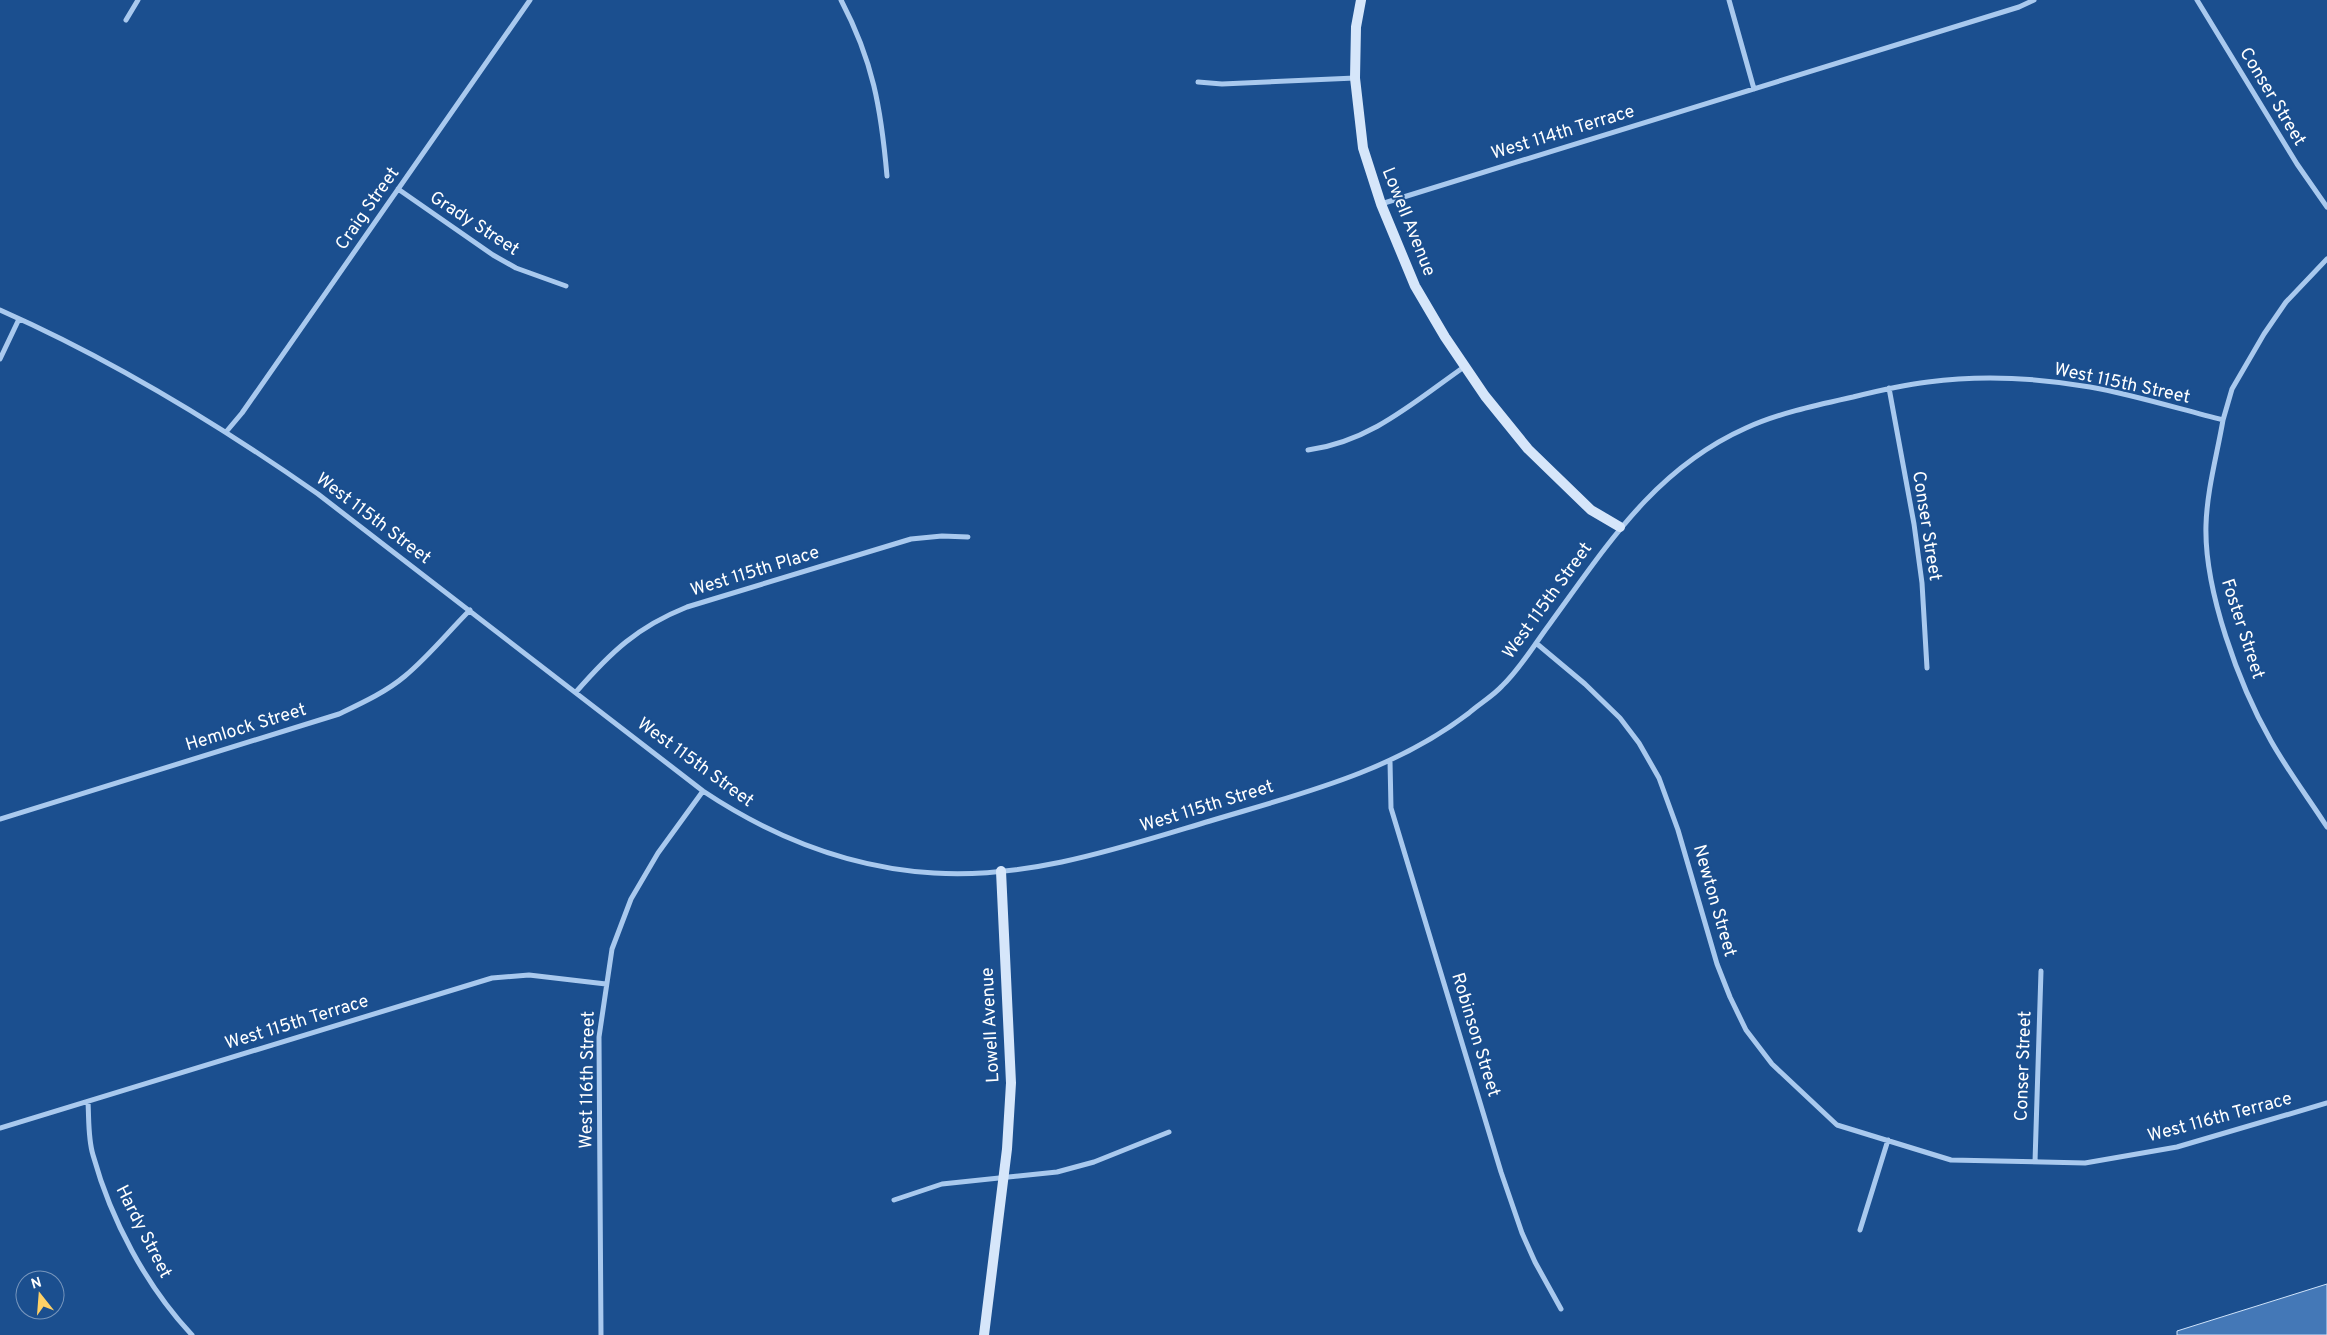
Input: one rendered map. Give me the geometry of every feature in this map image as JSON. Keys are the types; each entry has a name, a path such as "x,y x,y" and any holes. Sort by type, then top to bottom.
{"street":[{"path":"126,20 138,0"},
{"name":"Craig Street","path":"226,432 242,413 530,0"},
{"path":"841,0 871,69 882,119 887,176"},
{"name":"Lowell Avenue","path":"1361,0 1356,27 1355,78 1363,148 1380,204 1415,286 1464,367 1528,449 1591,510 1620,527"},
{"path":"1729,0 1754,89"},
{"name":"West 114th Terrace","path":"1380,204 2018,7 2034,0"},
{"name":"Conser Street","path":"2197,0 2297,164 2327,207"},
{"path":"1198,82 1222,84 1355,78"},
{"name":"Grady Street","path":"398,189 492,255 516,268 566,286"},
{"path":"2223,420 2232,389 2264,334 2286,302 2327,259"},
{"name":"West 115th Street","path":"0,310 116,367 226,432 318,494 703,791 763,827 813,848 874,865 937,874 960,874 1042,867 1092,856 1338,782 1390,761 1418,747 1452,726 1502,687 1620,527 1648,496 1690,461 1719,441 1748,427 1778,416 1889,388 1929,381 1967,379 2040,381 2093,388 2223,420"},
{"path":"0,360 19,319"},
{"path":"1308,450 1330,447 1356,438 1379,426 1464,367"},
{"name":"Conser Street","path":"1889,388 1916,534 1922,583 1927,668"},
{"name":"Foster Street","path":"2223,420 2207,504 2206,527 2209,572 2216,604 2242,681 2271,740 2327,827"},
{"name":"West 115th Place","path":"576,692 631,636 665,616 687,607 911,539 942,536 968,537"},
{"name":"Hemlock Street","path":"0,819 339,714 368,700 404,677 438,646 470,610"},
{"name":"Newton Street","path":"1536,643 1585,684 1620,718 1639,743 1659,778 1678,830 1717,964 1746,1030 1772,1064 1837,1125 1888,1140"},
{"name":"Robinson Street","path":"1390,761 1391,808 1501,1172 1525,1240 1562,1309"},
{"name":"West 116th Street","path":"601,1335 599,1036 612,949 631,900 658,853 703,791"},
{"name":"Lowell Avenue","path":"984,1335 1002,1177 1007,1150 1011,1083 1001,871"},
{"name":"Conser Street","path":"2035,1162 2041,971"},
{"name":"West 115th Terrace","path":"0,1128 492,978 529,975 606,984"},
{"name":"Hardy Street","path":"88,1102 92,1153 114,1213 145,1274 192,1335"},
{"name":"West 116th Terrace","path":"1888,1140 1951,1160 2085,1163 2177,1147 2327,1103"},
{"path":"894,1200 942,1184 1057,1172 1094,1162 1169,1132"},
{"path":"1860,1230 1888,1140"}],"building":[{"path":"2327,1284 2327,1335 2177,1335 2177,1331"}]}
